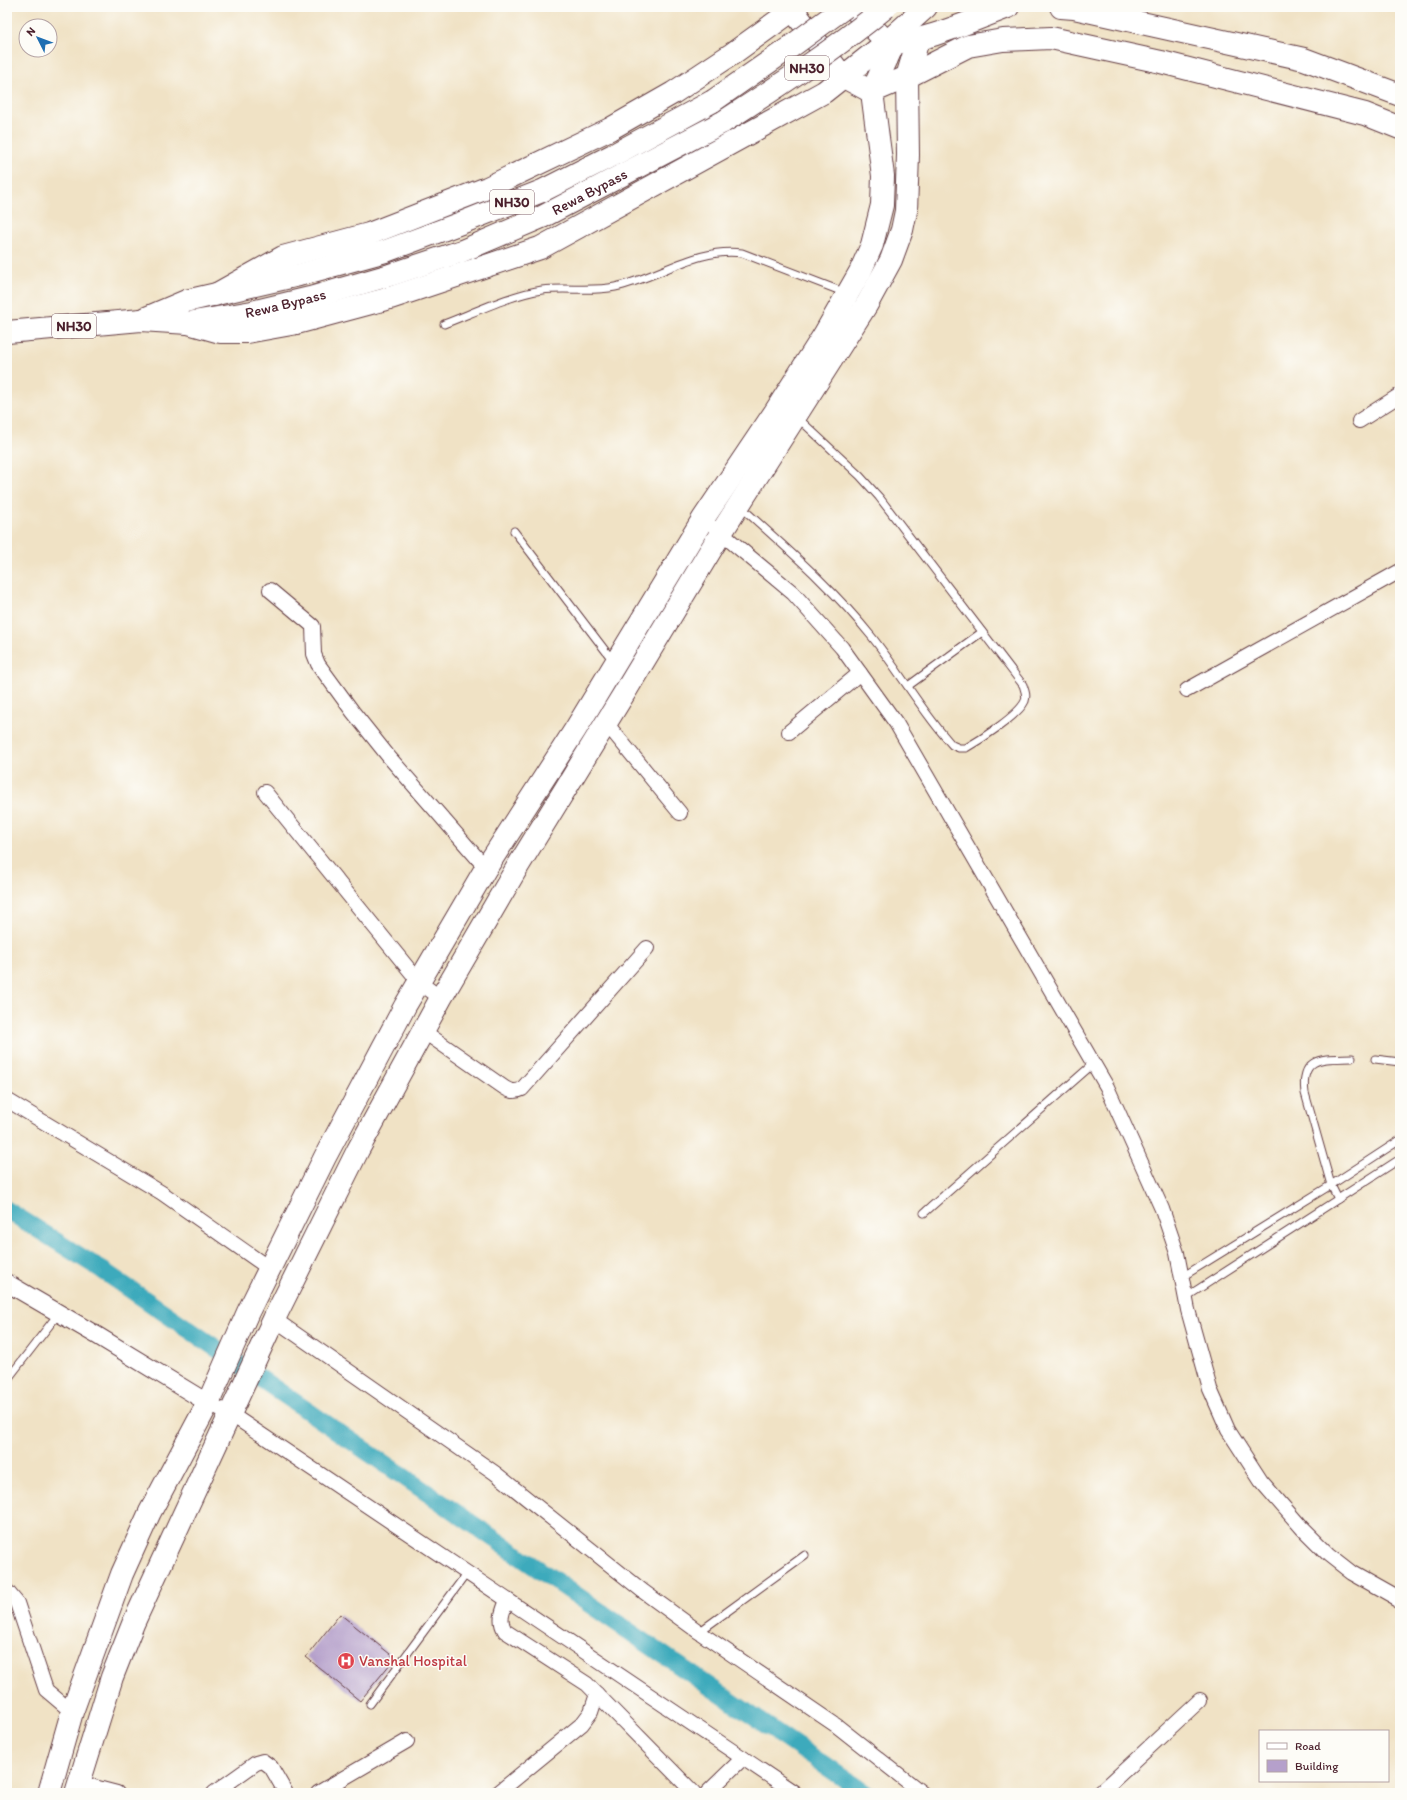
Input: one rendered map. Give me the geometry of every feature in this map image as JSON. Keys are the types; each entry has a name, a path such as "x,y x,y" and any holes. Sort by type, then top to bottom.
{"main road":[{"name":"Rewa Bypass","path":"141,320 186,301 299,275 386,251 542,191 617,153 713,101 835,16 845,7"},
{"path":"852,7 890,43 918,40 1008,7"},
{"name":"Rewa Bypass","path":"7,332 141,320 188,323 252,312 310,298 390,275 462,251 549,213 723,122 797,76 850,38 886,7"},
{"path":"188,323 220,332 247,332 296,323 390,298 540,248 824,92 842,76 890,43 926,7"},
{"path":"1061,7 1081,10 1304,59 1400,95"},
{"path":"215,295 283,257 369,234 479,191 610,129 673,93 732,54 795,9 842,76 872,92"},
{"path":"872,92 968,46 1003,40 1051,38 1160,62 1365,114 1400,128"},
{"path":"49,1793 72,1712 122,1574 150,1512 208,1403 248,1312 325,1157 405,1006 420,983 486,868 575,730 703,519 775,412 858,299 891,260 902,230 906,212 908,155 906,77 918,40"},
{"path":"78,1788 112,1677 133,1624 272,1321 358,1150 440,998 518,866 721,533 795,416 858,299 882,205 883,176 872,92 890,43"}],"street":[{"path":"1359,421 1400,395"},
{"path":"703,519 793,593 842,648 896,723 1107,1087 1162,1209 1177,1253 1188,1310 1210,1389 1228,1430 1261,1481 1302,1528 1329,1555 1352,1573 1400,1600"},
{"path":"1187,690 1400,571"},
{"path":"270,590 313,626 314,654 318,664 353,712 389,757 486,868"},
{"path":"789,732 860,673"},
{"path":"606,723 680,813"},
{"path":"265,792 420,983 440,998"},
{"path":"423,1031 509,1091 518,1091 522,1089 647,948"},
{"path":"7,1100 162,1193 270,1269"},
{"path":"7,1283 208,1403 229,1413 795,1793"},
{"path":"272,1321 494,1473 644,1592 699,1632 837,1726 922,1793"},
{"path":"7,1591 17,1603 46,1690 72,1712"},
{"path":"507,1600 500,1618 506,1631 582,1680 694,1793"},
{"path":"498,1793 582,1724 591,1712 597,1694"},
{"path":"1100,1793 1200,1700"},
{"path":"318,1793 407,1741"},
{"path":"707,1793 743,1758"},
{"path":"214,1793 256,1763 263,1761 271,1767 286,1793"},
{"path":"78,1788 117,1793"}],"lane":[{"path":"444,324 540,290 563,288 614,288 646,278 689,260 712,253 728,251 742,253 858,299"},
{"path":"739,504 824,582 840,599 873,638 952,745 959,748 966,748 1021,707 1026,699 1026,693 1023,685 879,497 860,476 795,416"},
{"path":"514,531 615,664"},
{"path":"908,686 982,632"},
{"path":"1338,1199 1331,1185 1305,1093 1304,1082 1308,1068 1315,1061 1322,1059 1352,1058"},
{"path":"1375,1059 1400,1062"},
{"path":"924,1213 1093,1064"},
{"path":"1182,1276 1331,1185 1400,1140"},
{"path":"1186,1297 1400,1159"},
{"path":"7,1380 59,1313"},
{"path":"699,1632 805,1554"},
{"path":"370,1704 467,1573"}],"building":[{"path":"340,1614 395,1658 360,1701 306,1657"}],"waterway":[{"path":"7,1210 102,1270 865,1793"}],"place":[{"name":"Vanshal Hospital","path":"346,1661"}]}
